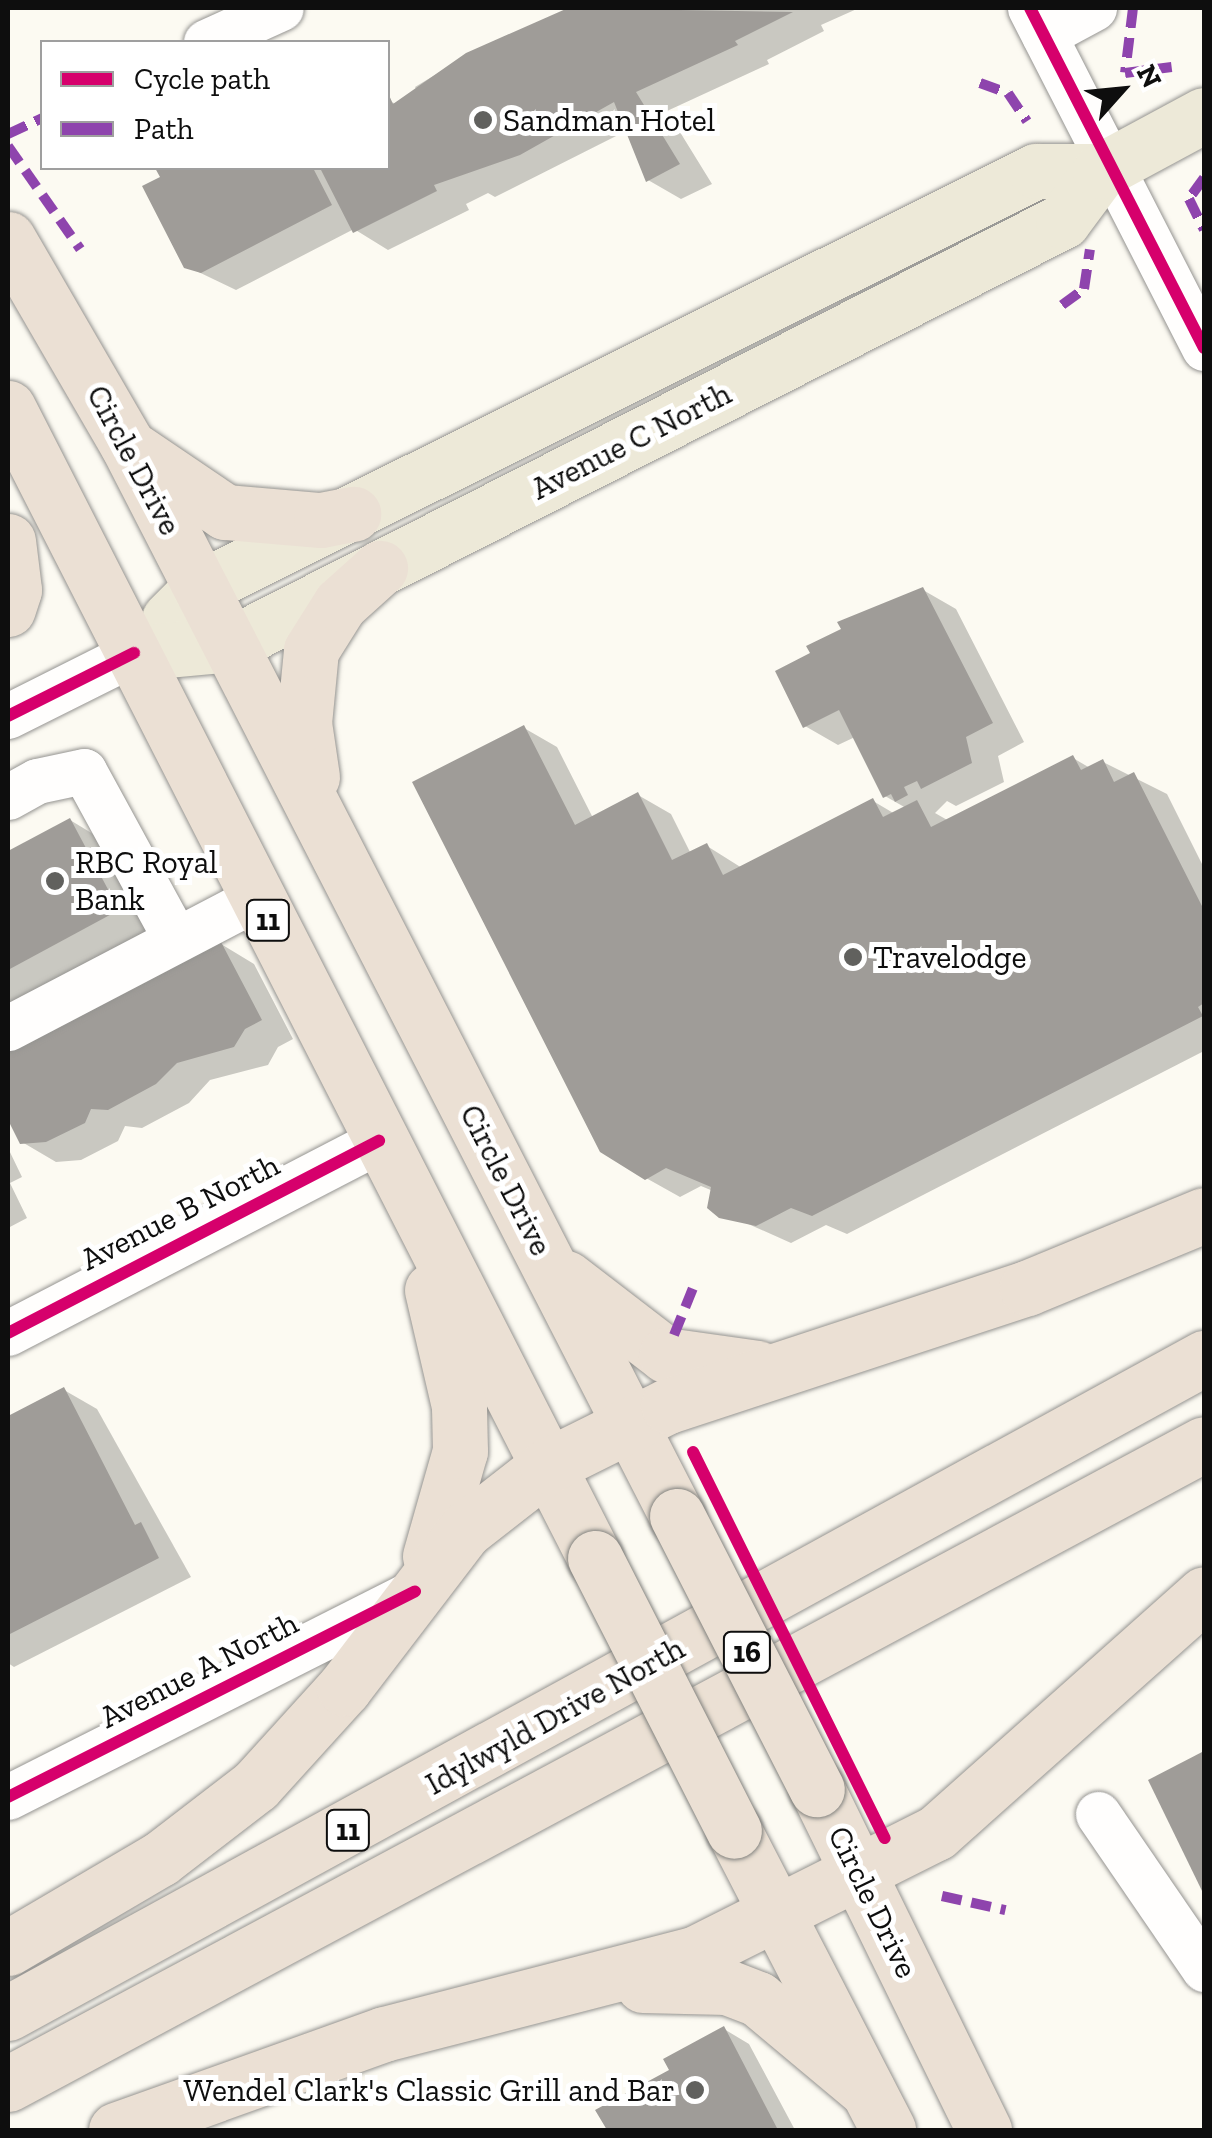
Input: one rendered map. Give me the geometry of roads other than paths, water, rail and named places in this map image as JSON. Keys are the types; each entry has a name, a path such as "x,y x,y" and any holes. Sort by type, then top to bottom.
{"highway":[{"name":"Circle Drive","path":"8,239 127,444 231,644 859,1870 984,2130"},
{"name":"11","path":"8,408 390,1165 547,1466"},
{"path":"127,444 225,512 320,520 352,514"},
{"path":"8,541 14,590 8,609"},
{"path":"326,833 304,723 312,650 340,604 380,568"},
{"path":"390,1165 459,1406 457,1478 416,1591"},
{"path":"8,1948 160,1859 256,1784 344,1688 416,1591 487,1508 547,1466 630,1426 776,1369 1028,1288 1204,1215"},
{"path":"549,1263 666,1355 776,1369"},
{"name":"Idylwyld Drive North","path":"8,2013 1204,1358"},
{"name":"Idylwyld Drive North","path":"8,2084 1204,1444"},
{"path":"547,1466 878,2111"},
{"path":"116,2130 294,2064 530,1994 694,1954 936,1833 1204,1594"},
{"path":"530,1994 679,1982 727,1987 758,2000 878,2111"}],"main road":[{"name":"Avenue C North","path":"134,653 231,644 1063,221 1106,168 1204,115"},
{"name":"Avenue C North","path":"134,653 200,588 1036,171 1106,168"}],"street":[{"path":"210,40 282,8"},
{"path":"1094,8 1037,21 1106,168 1188,271 1204,348"},
{"path":"794,293 821,344"},
{"name":"Avenue C North","path":"8,716 134,653"},
{"path":"8,797 53,776 84,771 176,940"},
{"path":"8,1028 257,898"},
{"name":"Avenue B North","path":"8,1332 390,1165"},
{"name":"Avenue A North","path":"8,1797 416,1591"},
{"path":"1098,1814 1204,1969"}],"place":[{"name":"Sandman Hotel","path":"483,120"},
{"name":"RBC Royal Bank","path":"55,881"},
{"name":"Travelodge","path":"853,957"},
{"name":"Wendel Clark's Classic Grill and Bar","path":"695,2090"}]}
